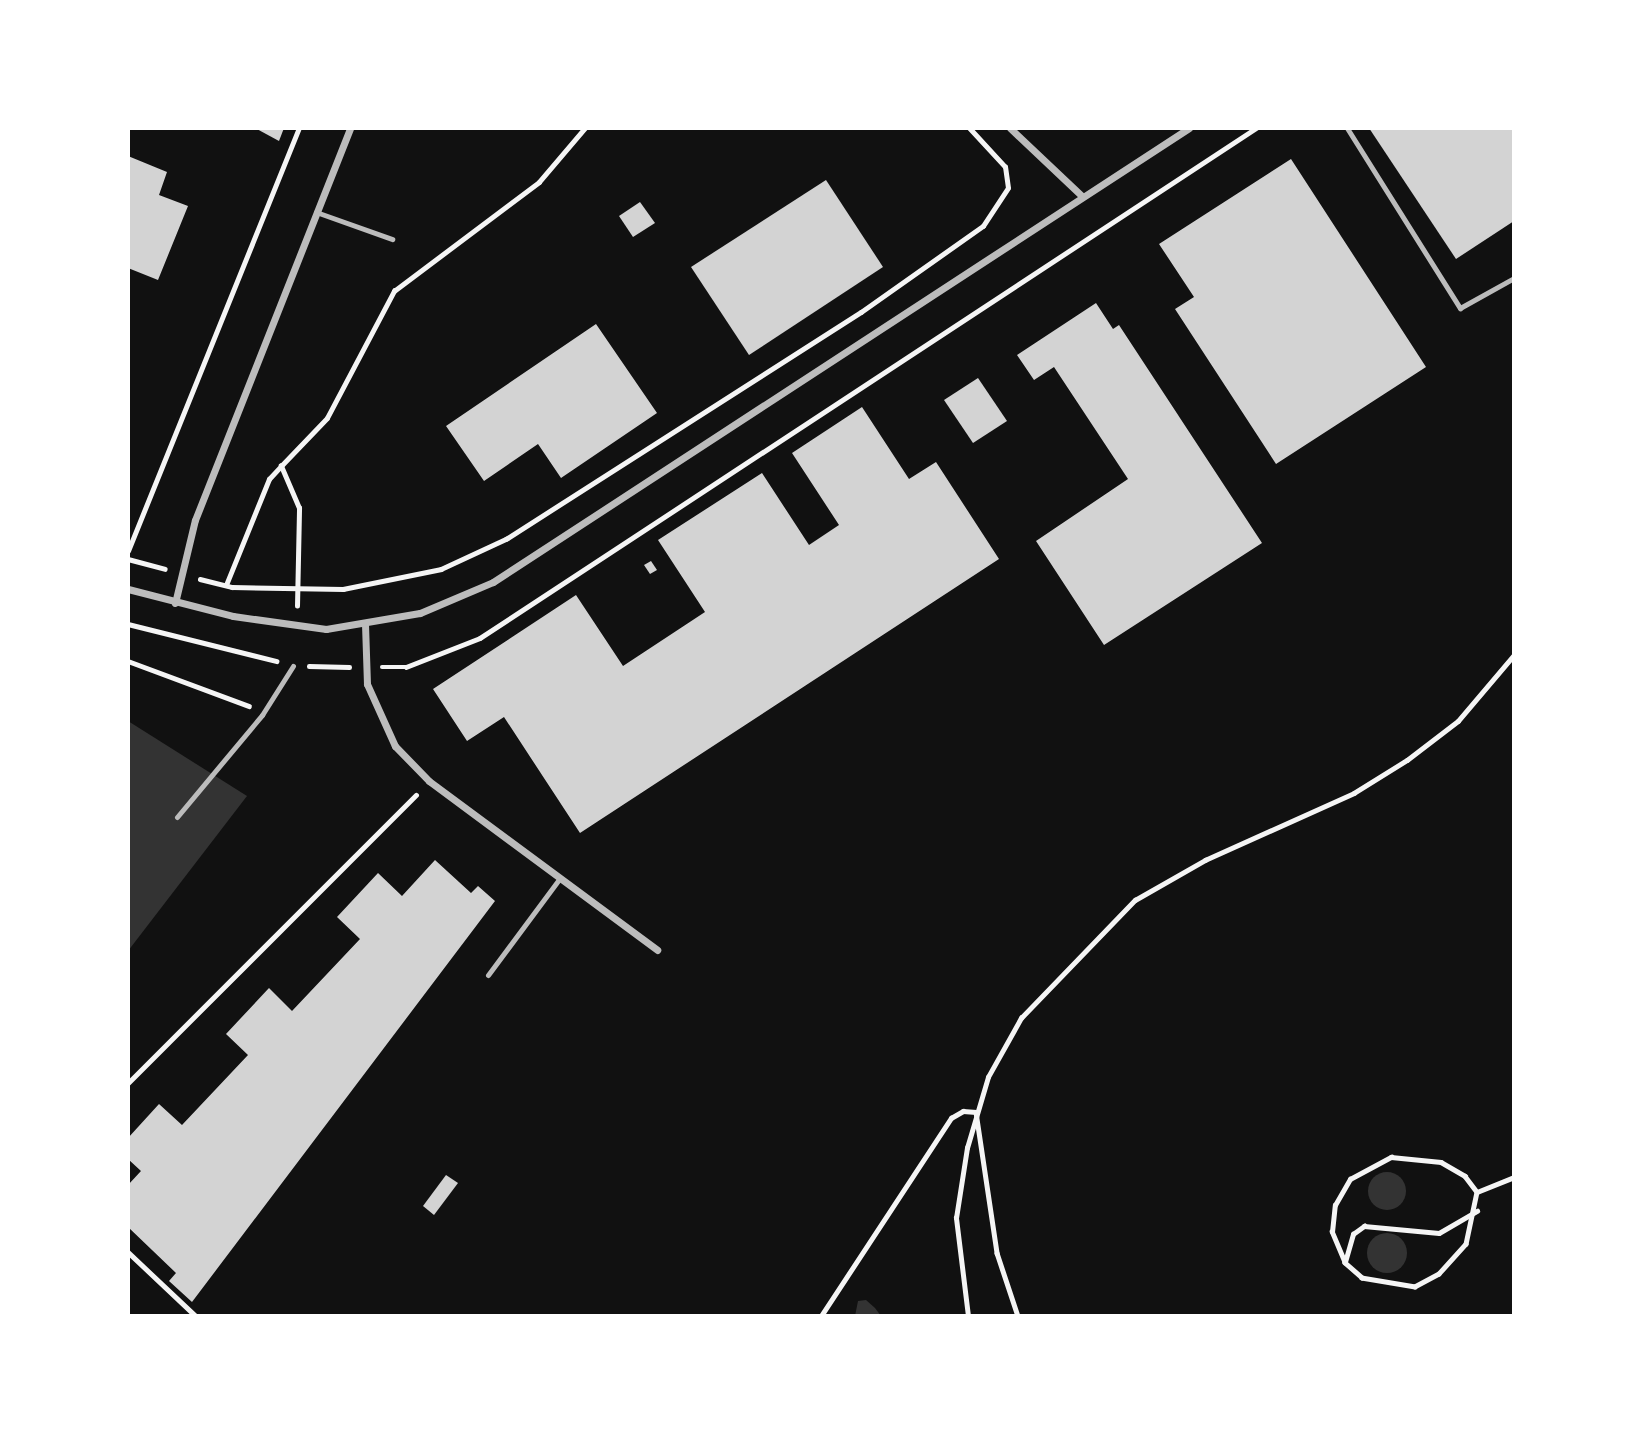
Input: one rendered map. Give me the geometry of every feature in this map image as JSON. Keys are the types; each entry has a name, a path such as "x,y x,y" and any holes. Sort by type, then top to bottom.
{"street":[{"path":"174,603 195,520 350,128"},
{"path":"1010,128 1083,197"},
{"path":"128,589 174,603 296,626 365,624 420,613 493,582 1189,128"},
{"path":"365,624 367,684 376,712 395,746 429,782 657,950"}],"lane":[{"path":"1347,128 1460,308 1514,278"},
{"path":"316,212 392,239"},
{"path":"177,817 262,715 293,666"},
{"path":"488,975 560,878"}],"path":[{"path":"128,551 299,128"},
{"path":"585,128 539,182 394,291 327,418 269,479 225,585 297,591 441,569 506,540 872,304 999,209 1008,188 1005,167 969,128"},
{"path":"382,667 406,667 480,638 1255,128"},
{"path":"281,466 299,508 297,606"},
{"path":"128,559 140,562"},
{"path":"128,624 293,666 347,667"},
{"path":"968,1316 956,1217 976,1112 1021,1018 1135,900 1205,860 1354,793 1406,760 1458,720 1514,654"},
{"path":"128,661 175,675 262,715"},
{"path":"128,1083 429,782"},
{"path":"821,1316 951,1118 976,1112"},
{"path":"976,1112 997,1253 1018,1316"},
{"path":"1391,1157 1441,1163 1465,1176 1477,1192 1477,1211 1455,1261 1428,1282 1388,1287 1362,1278 1345,1263 1331,1220 1341,1191 1360,1169 1391,1157"},
{"path":"1477,1192 1514,1177"},
{"path":"1345,1263 1353,1234 1364,1226 1394,1224 1439,1233 1477,1211"},
{"path":"128,1252 196,1316"}],"shaded area":[{"path":"128,721 247,796 128,951"},
{"path":"1387,1172 1400,1178 1406,1191 1400,1204 1387,1210 1374,1204 1368,1191 1374,1178"},
{"path":"1387,1233 1395,1234 1401,1239 1406,1245 1406,1261 1401,1267 1395,1272 1387,1273 1379,1272 1373,1267 1368,1261 1367,1253 1368,1245 1373,1239 1379,1234"},
{"path":"866,1300 881,1316 855,1316 858,1301"}],"building":[{"path":"255,128 284,128 279,141"},
{"path":"1369,128 1514,128 1514,221 1456,259"},
{"path":"128,156 167,172 159,195 188,206 158,280 128,268"},
{"path":"1291,159 1426,367 1276,464 1175,309 1194,297 1159,244"},
{"path":"826,180 883,267 749,355 691,267"},
{"path":"640,202 655,223 633,237 619,216"},
{"path":"1096,303 1113,329 1119,325 1262,543 1104,645 1036,541 1128,479 1054,367 1034,380 1017,355"},
{"path":"596,324 657,413 561,478 538,444 484,481 446,426"},
{"path":"978,378 1007,421 973,443 944,400"},
{"path":"862,407 909,479 936,462 999,559 580,833 504,717 467,741 433,689 576,595 623,666 705,612 658,540 762,473 809,545 839,525 792,453"},
{"path":"651,561 657,570 650,574 644,565"},
{"path":"435,860 471,893 478,886 495,901 192,1302 169,1281 176,1273 128,1227 128,1185 141,1171 128,1159 128,1138 159,1104 182,1125 248,1055 226,1034 269,988 292,1011 360,939 337,917 378,873 402,896"},
{"path":"446,1175 458,1183 434,1215 423,1206"}]}
